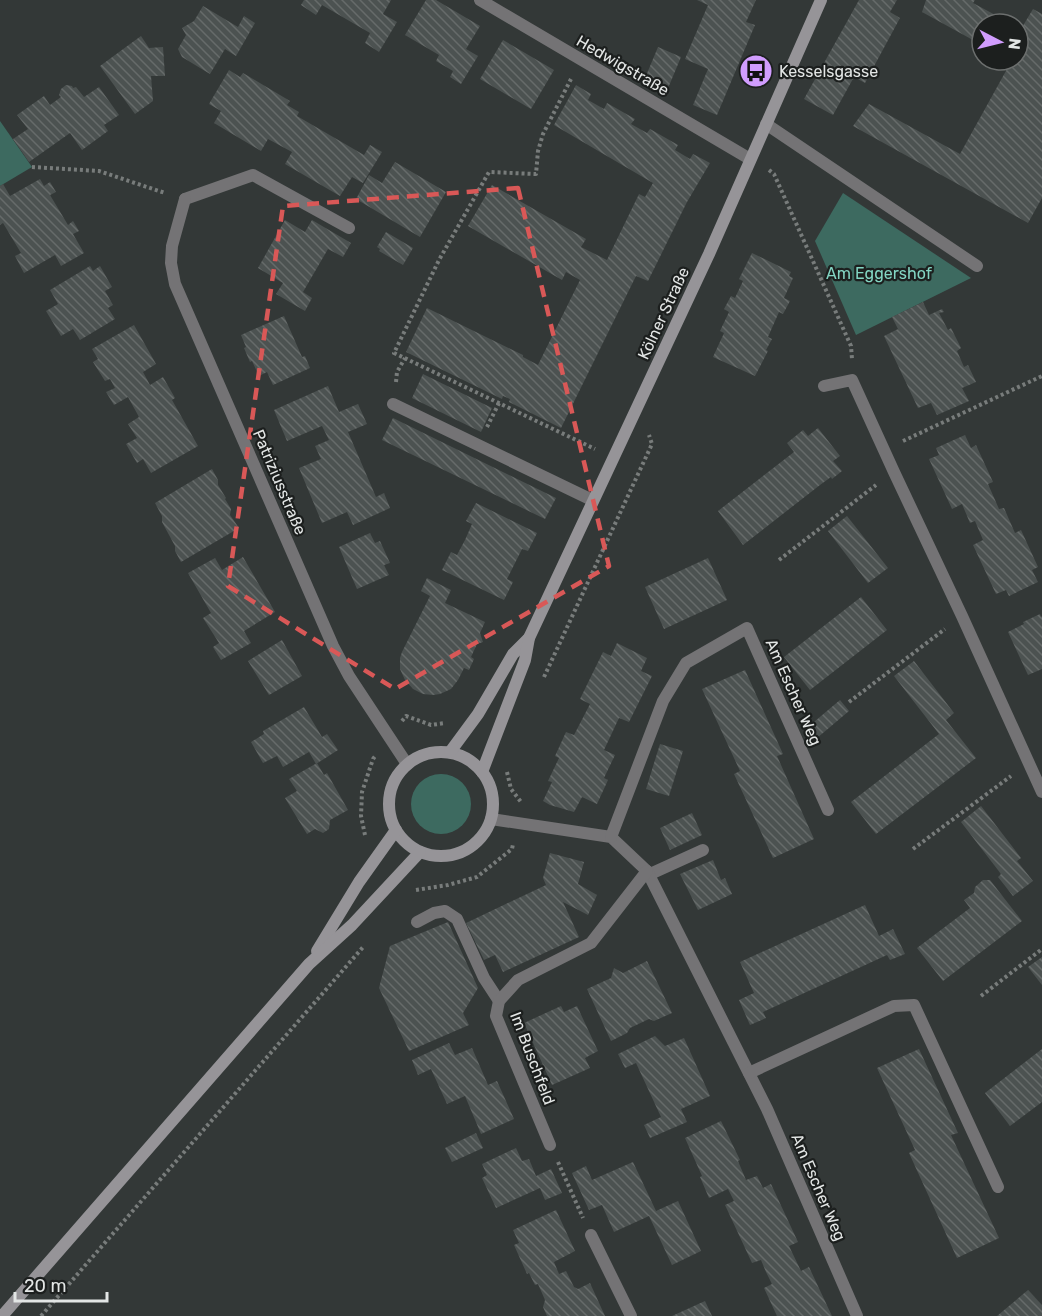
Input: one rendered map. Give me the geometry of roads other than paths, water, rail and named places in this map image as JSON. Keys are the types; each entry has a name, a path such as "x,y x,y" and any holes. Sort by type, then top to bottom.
{"main road":[{"name":"Kölner Straße","path":"482,772 525,660 529,638 709,254 821,0"},
{"name":"Kölner Straße","path":"450,752 478,714 513,654 529,638"},
{"path":"435,752 450,752 468,759 482,772 491,786 493,803 491,819 485,833 463,852 448,856 434,856 420,852 408,844 396,830 390,813 389,795 395,778 406,764 419,756 435,752"},
{"path":"309,964 359,882 396,830"},
{"path":"2,1316 309,964 352,925 420,852"}],"street":[{"name":"Hedwigstraße","path":"480,0 750,159"},
{"path":"766,124 977,266"},
{"name":"Patriziusstraße","path":"349,228 253,175 185,199 172,246 171,263 175,284 333,646 349,676 406,764"},
{"path":"824,386 852,380 1042,792"},
{"path":"393,404 592,500"},
{"name":"Am Escher Weg","path":"828,810 747,628 686,663 663,701 611,837 647,873 767,1109 857,1316"},
{"path":"491,819 611,837"},
{"path":"647,873 703,850"},
{"name":"Im Buschfeld","path":"550,1145 496,1016 499,1001 518,980 591,943 647,873"},
{"path":"417,922 434,913 445,911 457,918 484,978 499,1001"},
{"path":"749,1073 894,1006 914,1005 998,1187"},
{"path":"591,1235 631,1316"}],"place":[{"name":"Kesselsgasse","path":"756,71"}],"park label":[{"name":"Am Eggershof","path":"879,273"}]}
